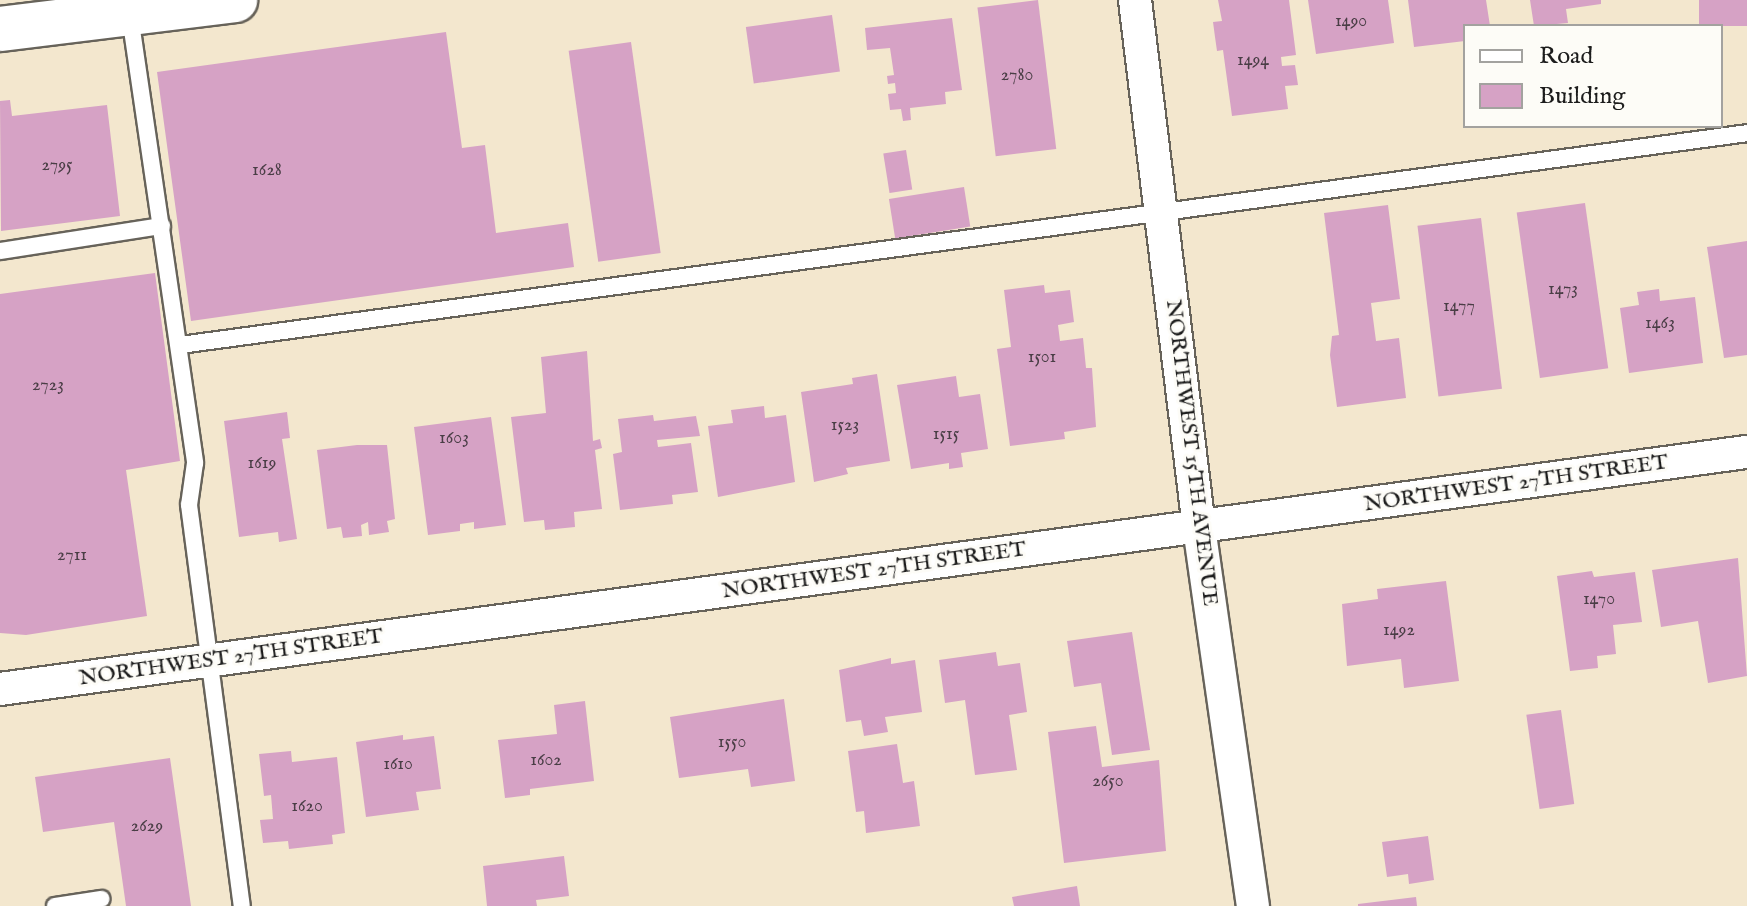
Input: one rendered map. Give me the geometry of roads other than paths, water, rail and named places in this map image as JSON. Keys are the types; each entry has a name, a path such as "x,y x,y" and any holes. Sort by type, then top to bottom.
{"street":[{"path":"0,29 235,0"},
{"name":"NORTHWEST 15TH AVENUE","path":"1135,0 1199,527 1253,906"},
{"name":"NORTHWEST 27TH STREET","path":"0,689 1747,452"}],"lane":[{"path":"130,14 195,463 189,505 242,906"},
{"path":"180,345 1747,133"},
{"path":"0,251 162,226"},
{"path":"55,906 101,899"}]}
